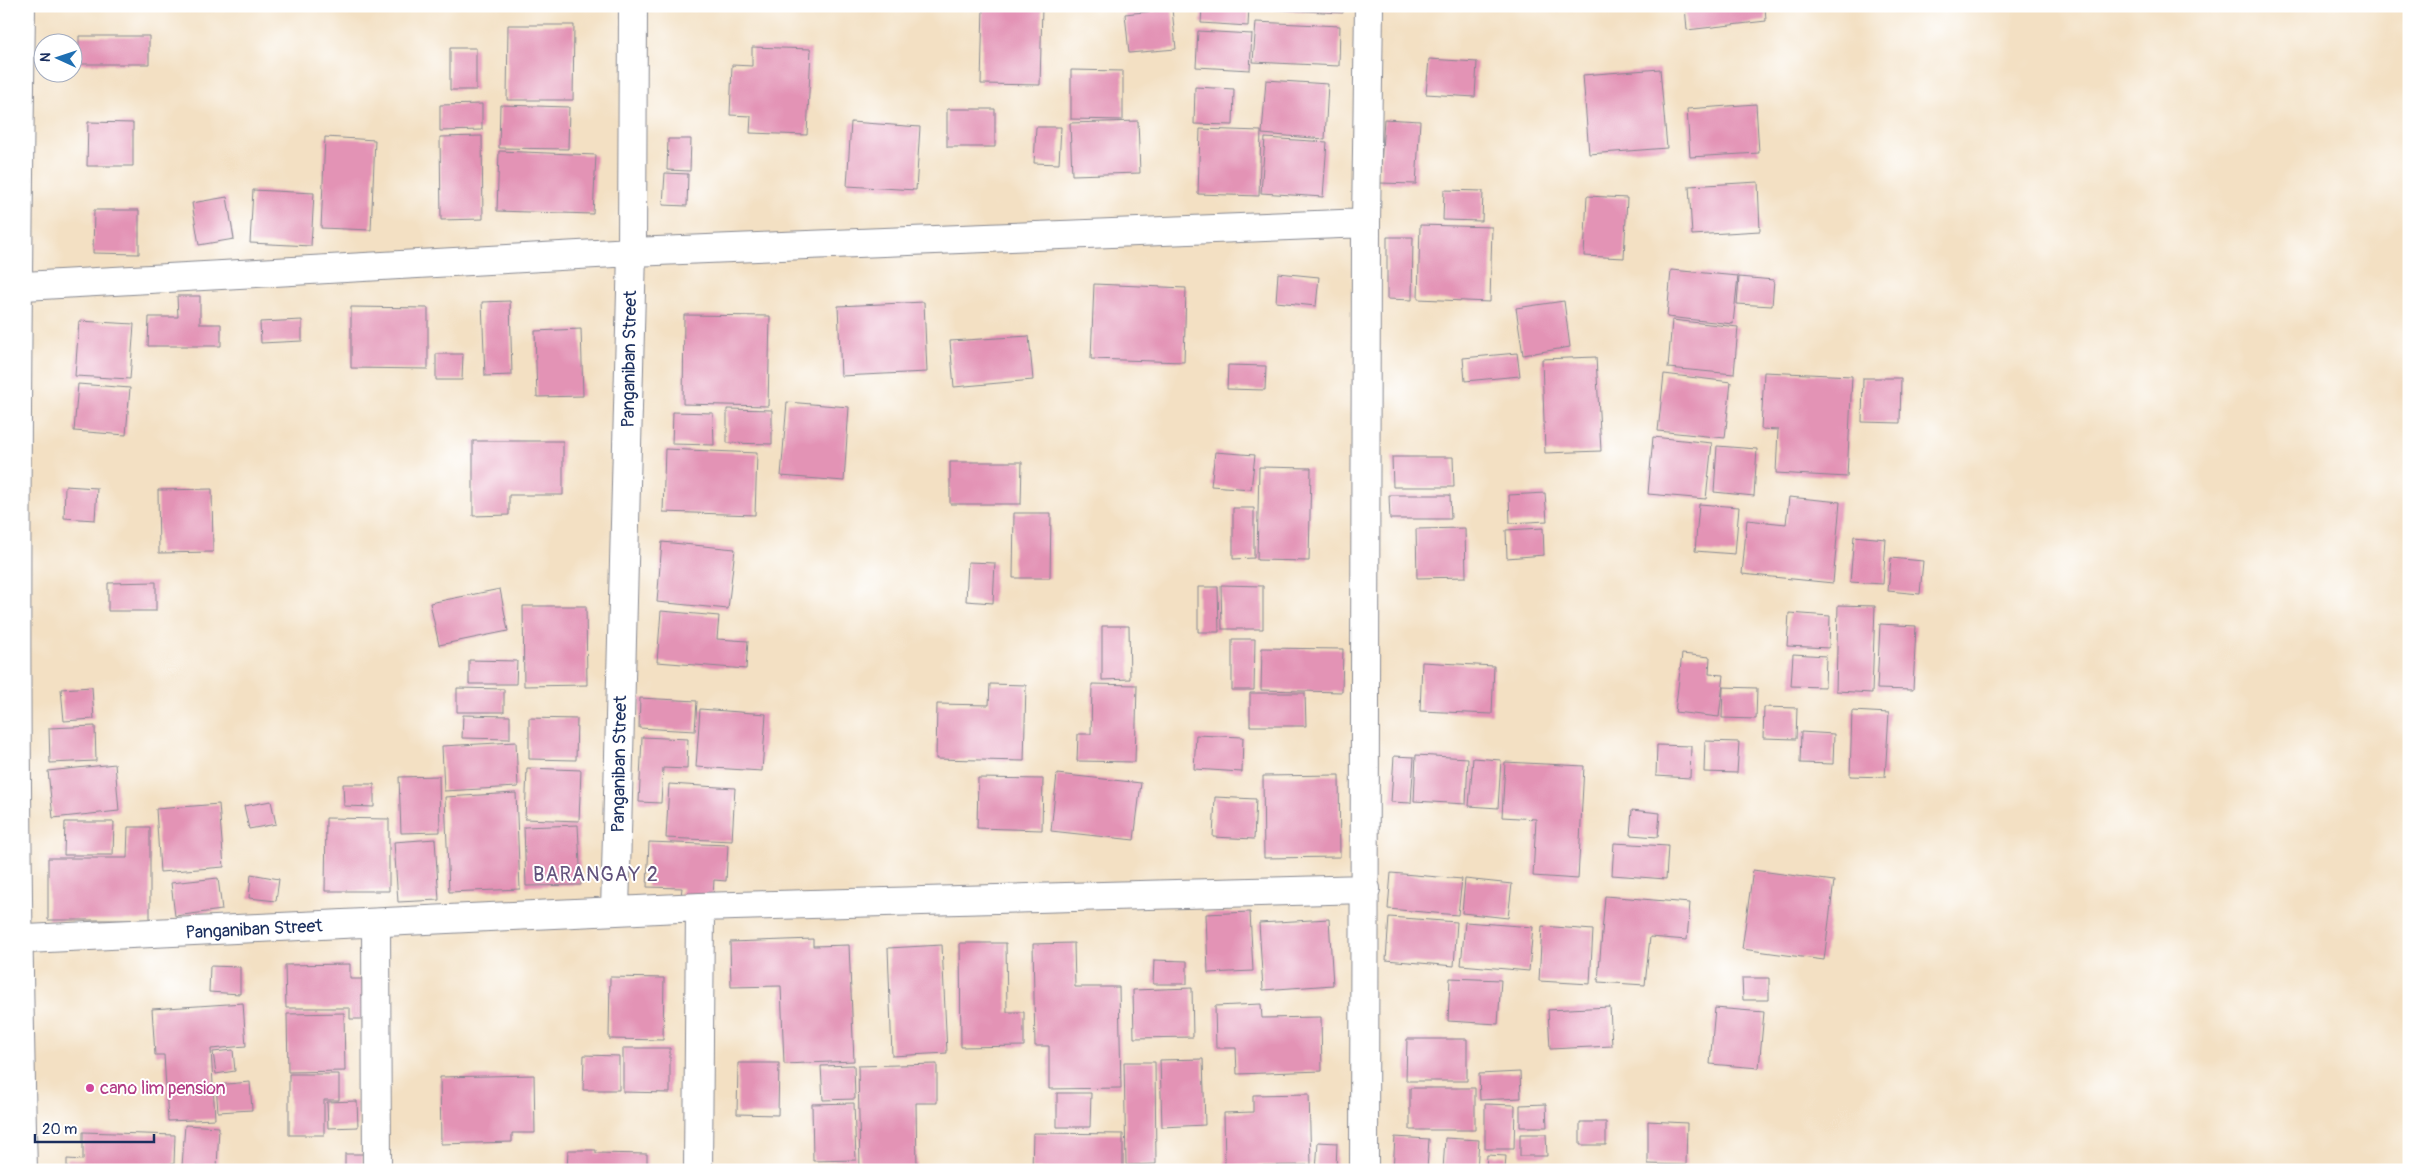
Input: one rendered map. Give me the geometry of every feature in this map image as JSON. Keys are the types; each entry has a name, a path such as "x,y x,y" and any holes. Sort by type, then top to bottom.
{"street":[{"path":"21,6 12,287 12,940 23,1170"},
{"name":"Panganiban Street","path":"12,940 615,911 632,252 633,6"},
{"path":"1364,1170 1366,223 1369,6"},
{"path":"12,287 632,252 1366,223"},
{"path":"615,911 700,907 1366,889"},
{"path":"698,1170 700,907"},
{"path":"376,923 377,1170"}],"building":[{"path":"983,6 1042,6 1040,85 981,84"},
{"path":"1202,6 1249,6 1248,26 1201,23"},
{"path":"1264,6 1343,6 1343,13 1264,9"},
{"path":"1685,6 1765,6 1766,21 1687,30"},
{"path":"1172,9 1176,49 1129,53 1125,14"},
{"path":"1256,22 1340,26 1339,66 1253,62"},
{"path":"508,25 574,25 573,100 507,100"},
{"path":"1198,31 1252,34 1250,70 1196,67"},
{"path":"82,36 149,36 149,64 82,64"},
{"path":"752,47 811,49 807,135 750,133 751,116 730,115 732,65 752,66"},
{"path":"450,48 476,48 476,90 450,90"},
{"path":"1429,59 1477,62 1475,97 1426,94"},
{"path":"1660,69 1667,148 1589,154 1583,75"},
{"path":"1071,70 1123,71 1123,120 1071,119"},
{"path":"1266,80 1328,84 1325,139 1262,134"},
{"path":"1195,87 1234,89 1233,125 1194,124"},
{"path":"482,104 482,130 440,131 440,105"},
{"path":"1756,104 1759,153 1690,157 1687,109"},
{"path":"500,105 569,107 568,149 499,148"},
{"path":"947,109 995,109 995,147 947,147"},
{"path":"1384,119 1420,121 1416,184 1380,183"},
{"path":"1138,121 1140,173 1072,175 1070,123"},
{"path":"88,122 133,123 133,166 87,166"},
{"path":"851,122 920,127 916,190 847,186"},
{"path":"1036,127 1061,127 1059,164 1034,163"},
{"path":"1200,129 1261,131 1259,196 1198,194"},
{"path":"482,136 483,219 441,220 440,137"},
{"path":"325,137 375,140 371,230 321,228"},
{"path":"1265,138 1327,142 1323,197 1261,193"},
{"path":"668,139 691,139 690,171 667,170"},
{"path":"499,151 596,155 593,214 497,211"},
{"path":"665,173 688,174 687,206 663,205"},
{"path":"1758,182 1760,231 1692,235 1689,186"},
{"path":"253,190 314,193 311,246 250,243"},
{"path":"1444,190 1483,191 1482,221 1443,220"},
{"path":"1587,196 1627,198 1624,258 1584,256"},
{"path":"227,197 234,239 199,245 192,203"},
{"path":"94,210 139,210 139,254 93,253"},
{"path":"1420,225 1492,227 1490,302 1418,299"},
{"path":"1387,237 1413,237 1412,300 1387,299"},
{"path":"1671,270 1738,276 1733,324 1667,317"},
{"path":"1278,273 1319,277 1316,306 1276,302"},
{"path":"1739,277 1774,280 1772,306 1737,304"},
{"path":"1094,284 1186,288 1184,362 1091,359"},
{"path":"177,296 200,296 200,324 221,324 221,346 148,346 149,317 178,317"},
{"path":"510,301 512,375 485,376 482,302"},
{"path":"1564,301 1570,347 1523,355 1516,308"},
{"path":"924,302 927,372 841,376 838,306"},
{"path":"351,307 428,308 428,369 351,368"},
{"path":"684,315 770,316 768,406 683,404"},
{"path":"302,320 302,341 261,343 260,322"},
{"path":"1672,320 1738,327 1734,374 1668,368"},
{"path":"79,321 134,324 130,379 75,376"},
{"path":"581,329 583,396 537,397 535,331"},
{"path":"1029,336 1033,380 954,387 950,341"},
{"path":"1517,353 1520,376 1465,381 1463,358"},
{"path":"436,354 463,354 462,380 436,380"},
{"path":"1596,357 1601,451 1545,453 1542,359"},
{"path":"1228,365 1266,366 1265,390 1227,389"},
{"path":"1764,372 1852,376 1847,477 1776,473 1778,430 1761,429"},
{"path":"1664,374 1731,382 1725,438 1658,431"},
{"path":"1863,378 1901,378 1900,423 1862,422"},
{"path":"78,384 130,388 126,435 74,431"},
{"path":"787,402 849,407 844,481 781,476"},
{"path":"727,409 772,410 772,444 727,443"},
{"path":"673,412 713,413 714,445 672,444"},
{"path":"1653,437 1712,443 1706,499 1648,494"},
{"path":"473,441 563,441 563,495 509,495 509,515 473,516"},
{"path":"1717,446 1757,449 1754,496 1714,492"},
{"path":"665,449 757,453 755,515 663,512"},
{"path":"1215,452 1255,455 1251,489 1211,486"},
{"path":"1392,457 1453,457 1454,487 1393,487"},
{"path":"950,462 1022,462 1021,504 950,504"},
{"path":"1259,467 1311,468 1309,561 1257,560"},
{"path":"65,486 97,488 95,520 64,518"},
{"path":"212,489 213,552 159,553 158,490"},
{"path":"1545,493 1547,521 1510,523 1509,495"},
{"path":"1389,495 1450,495 1451,519 1390,519"},
{"path":"1789,497 1840,502 1833,583 1742,574 1747,520 1786,524"},
{"path":"1699,504 1739,507 1735,554 1695,551"},
{"path":"1233,508 1254,508 1254,558 1233,559"},
{"path":"1014,513 1051,513 1050,578 1013,578"},
{"path":"1465,528 1466,577 1417,578 1416,529"},
{"path":"1543,528 1544,555 1507,558 1506,530"},
{"path":"1854,536 1886,539 1883,584 1850,582"},
{"path":"662,542 735,549 728,609 657,602"},
{"path":"1891,558 1923,561 1920,594 1888,591"},
{"path":"968,562 995,563 993,603 966,601"},
{"path":"156,582 156,611 108,611 108,583"},
{"path":"1221,585 1263,586 1263,629 1222,629"},
{"path":"1198,587 1218,587 1219,632 1198,632"},
{"path":"500,589 508,631 439,645 430,603"},
{"path":"1838,605 1875,606 1872,693 1836,691"},
{"path":"523,606 586,606 587,685 524,686"},
{"path":"661,611 719,616 717,639 748,641 746,669 657,662"},
{"path":"1789,613 1830,616 1829,648 1787,646"},
{"path":"1880,624 1916,626 1913,690 1877,689"},
{"path":"1102,626 1129,626 1130,679 1102,680"},
{"path":"1232,639 1255,639 1254,690 1232,690"},
{"path":"1262,648 1343,649 1342,692 1261,690"},
{"path":"1682,654 1710,657 1709,674 1724,675 1719,717 1675,712"},
{"path":"1793,654 1826,656 1825,687 1791,686"},
{"path":"469,660 517,661 516,684 469,684"},
{"path":"1422,662 1494,666 1492,714 1420,711"},
{"path":"990,684 1026,685 1024,761 936,759 937,704 989,705"},
{"path":"1092,684 1137,685 1135,762 1077,761 1078,734 1091,734"},
{"path":"92,687 94,719 64,721 61,689"},
{"path":"1723,687 1757,688 1756,719 1722,718"},
{"path":"457,688 504,689 504,712 457,712"},
{"path":"1250,693 1305,693 1306,726 1250,726"},
{"path":"640,698 697,701 695,731 639,728"},
{"path":"1764,707 1797,708 1796,739 1763,738"},
{"path":"700,709 766,714 762,771 696,767"},
{"path":"1852,711 1889,713 1885,777 1850,776"},
{"path":"463,715 510,716 510,739 462,738"},
{"path":"529,718 577,719 576,760 529,759"},
{"path":"95,726 96,761 50,763 49,728"},
{"path":"1801,732 1834,734 1833,764 1800,763"},
{"path":"1196,735 1243,737 1242,772 1194,769"},
{"path":"642,737 688,739 687,769 663,768 661,803 639,802"},
{"path":"1705,741 1739,742 1737,773 1704,772"},
{"path":"516,742 518,787 444,791 442,746"},
{"path":"1657,745 1691,746 1690,778 1656,776"},
{"path":"1416,755 1468,758 1466,804 1414,801"},
{"path":"1394,756 1414,757 1411,803 1391,802"},
{"path":"1473,758 1501,760 1498,808 1469,806"},
{"path":"1505,762 1584,766 1578,879 1533,876 1536,819 1502,817"},
{"path":"115,764 119,811 53,818 48,771"},
{"path":"527,768 581,770 579,821 525,819"},
{"path":"1057,774 1141,783 1134,840 1051,831"},
{"path":"1339,775 1340,857 1264,858 1263,776"},
{"path":"439,776 440,832 401,833 399,777"},
{"path":"978,778 1043,779 1042,830 977,828"},
{"path":"343,784 374,784 374,807 344,806"},
{"path":"669,784 735,788 732,841 666,838"},
{"path":"516,793 520,889 449,892 445,797"},
{"path":"1215,797 1256,799 1254,839 1213,837"},
{"path":"271,801 276,824 249,829 244,806"},
{"path":"219,804 224,867 160,872 156,809"},
{"path":"1632,810 1660,813 1658,837 1630,835"},
{"path":"326,818 389,819 389,891 325,891"},
{"path":"65,822 114,822 113,855 64,855"},
{"path":"578,825 581,885 526,886 524,827"},
{"path":"128,827 150,827 150,920 48,920 48,858 127,858"},
{"path":"435,839 439,900 398,902 394,842"},
{"path":"649,842 728,845 726,881 714,880 713,897 681,896 682,888 647,887"},
{"path":"1614,843 1668,846 1666,879 1612,875"},
{"path":"1753,870 1834,881 1824,960 1742,949"},
{"path":"1391,873 1462,879 1458,915 1388,909"},
{"path":"251,874 279,879 276,901 249,898"},
{"path":"218,878 222,910 175,916 171,883"},
{"path":"1465,879 1512,884 1508,918 1462,913"},
{"path":"1605,896 1690,903 1687,940 1650,937 1645,985 1598,982"},
{"path":"1250,912 1253,971 1208,973 1206,914"},
{"path":"1389,917 1457,922 1454,966 1386,960"},
{"path":"1329,919 1333,985 1263,990 1259,923"},
{"path":"1465,922 1533,927 1529,971 1461,965"},
{"path":"1542,926 1593,930 1590,984 1539,981"},
{"path":"813,939 813,946 849,945 854,1061 784,1064 781,986 731,987 730,942"},
{"path":"960,943 1006,943 1007,1012 1024,1012 1024,1046 961,1047"},
{"path":"1074,943 1075,987 1119,987 1121,1088 1049,1089 1049,1046 1035,1046 1033,944"},
{"path":"942,945 947,1053 892,1056 888,948"},
{"path":"1154,960 1187,961 1187,984 1153,984"},
{"path":"350,964 350,979 366,979 367,1019 350,1019 350,1008 286,1008 285,965"},
{"path":"210,966 240,967 240,994 209,992"},
{"path":"610,977 664,978 663,1040 609,1039"},
{"path":"1450,978 1501,980 1498,1024 1448,1021"},
{"path":"1742,978 1769,978 1769,1000 1743,1000"},
{"path":"1192,988 1193,1037 1134,1038 1133,990"},
{"path":"243,1003 246,1046 211,1049 215,1119 168,1121 164,1055 155,1055 152,1009"},
{"path":"1261,1004 1262,1018 1321,1017 1322,1071 1237,1074 1236,1048 1216,1048 1215,1006"},
{"path":"1610,1007 1612,1046 1550,1049 1548,1010"},
{"path":"1715,1008 1764,1012 1759,1068 1710,1064"},
{"path":"344,1013 345,1071 288,1072 287,1014"},
{"path":"1407,1039 1467,1039 1467,1081 1406,1081"},
{"path":"623,1048 670,1048 670,1093 623,1092"},
{"path":"233,1050 235,1071 216,1074 213,1052"},
{"path":"584,1055 619,1056 619,1090 583,1090"},
{"path":"1203,1059 1205,1125 1162,1127 1160,1060"},
{"path":"1124,1062 1155,1062 1156,1164 1126,1165"},
{"path":"738,1063 779,1063 778,1115 737,1114"},
{"path":"937,1064 937,1103 916,1103 917,1170 860,1170 858,1066"},
{"path":"854,1065 855,1099 823,1100 821,1066"},
{"path":"1520,1072 1521,1098 1480,1100 1479,1074"},
{"path":"289,1074 339,1074 339,1100 324,1100 324,1135 289,1135"},
{"path":"534,1075 535,1133 512,1133 512,1142 441,1144 440,1077"},
{"path":"250,1082 252,1110 218,1112 216,1085"},
{"path":"1410,1088 1475,1088 1475,1130 1410,1130"},
{"path":"1057,1093 1091,1093 1090,1127 1057,1127"},
{"path":"1309,1094 1311,1165 1225,1166 1224,1113 1253,1112 1253,1095"},
{"path":"357,1101 358,1127 328,1128 327,1102"},
{"path":"854,1103 856,1160 813,1161 812,1104"},
{"path":"1485,1104 1515,1105 1514,1149 1485,1149"},
{"path":"1546,1104 1547,1127 1520,1127 1520,1105"},
{"path":"1648,1121 1687,1123 1686,1165 1648,1164"},
{"path":"1580,1122 1606,1122 1606,1145 1580,1145"},
{"path":"185,1125 219,1127 217,1168 182,1166"},
{"path":"83,1132 175,1135 174,1164 154,1164 154,1170 67,1170 67,1159 83,1160"},
{"path":"1033,1133 1123,1134 1123,1170 1032,1169"},
{"path":"1520,1134 1546,1134 1547,1156 1520,1156"},
{"path":"1395,1137 1429,1139 1427,1170 1393,1170"},
{"path":"1445,1138 1479,1140 1477,1170 1443,1170"},
{"path":"1318,1142 1337,1143 1336,1170 1316,1170"},
{"path":"568,1150 596,1150 596,1153 647,1154 647,1170 567,1170"},
{"path":"345,1154 363,1154 362,1170 345,1170"},
{"path":"1487,1155 1506,1156 1505,1170 1486,1170"}],"place":[{"name":"cano lim pension","path":"90,1088"}],"district":[{"name":"BARANGAY 2","path":"596,874"}]}
